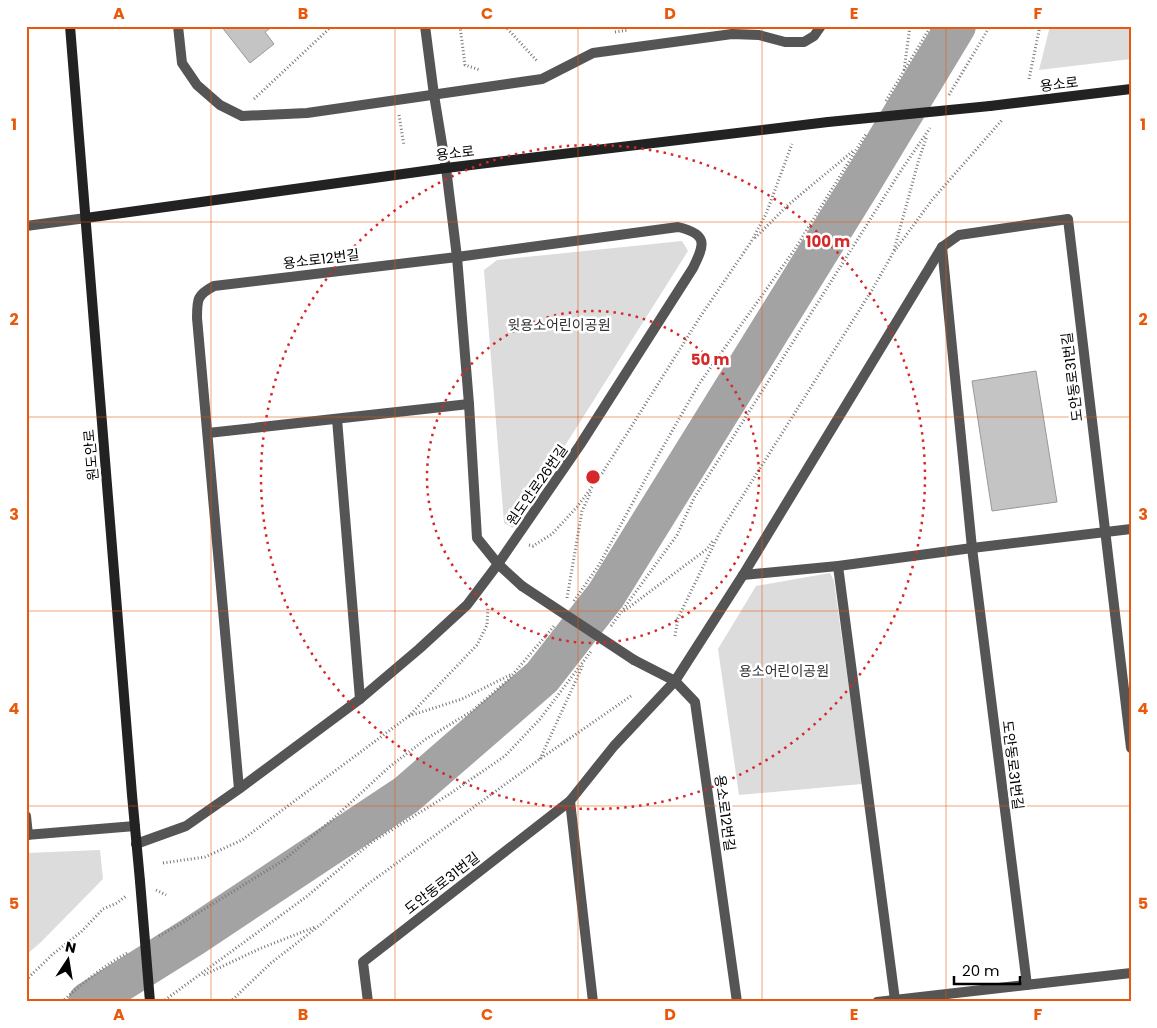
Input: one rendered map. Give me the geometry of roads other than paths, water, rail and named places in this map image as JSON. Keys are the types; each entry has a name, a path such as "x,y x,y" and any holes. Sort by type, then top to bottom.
{"street":[{"name":"원도안로","path":"70,26 150,1002"},
{"path":"178,26 182,63 197,85 220,106 242,116 307,113 542,79 593,53 732,34 758,35 785,42 804,42 814,36 821,26"},
{"path":"425,26 457,257 469,404 477,538 498,564"},
{"name":"용소로","path":"86,218 446,168 828,122 990,106 1131,89"},
{"path":"26,226 86,218"},
{"name":"도안동로31번길","path":"368,1002 363,962 570,800 614,746 675,681 743,575 942,247 958,235 1068,219 1131,748"},
{"name":"용소로12번길","path":"208,433 197,304 203,292 214,286 457,257 678,227 692,230 699,237 702,246 699,256"},
{"name":"도안동로31번길","path":"942,247 972,548 1027,986"},
{"name":"원도안로26번길","path":"136,844 186,826 238,789 360,699 467,605 513,543 580,446 699,256"},
{"path":"238,789 208,433 469,404"},
{"path":"337,419 360,699"},
{"path":"743,575 838,566 1131,529"},
{"name":"용소로12번길","path":"498,564 522,586 634,660 675,681 695,702 737,1002"},
{"path":"838,566 895,1000"},
{"path":"570,800 593,1002"},
{"path":"26,816 27,835 135,826"},
{"path":"877,1002 1131,974"}],"waterway":[{"path":"88,1002 192,937 406,795 542,677 606,595 860,185 956,26"}],"park label":[{"name":"윗용소어린이공원","path":"559,325"},
{"name":"용소어린이공원","path":"784,671"}]}
